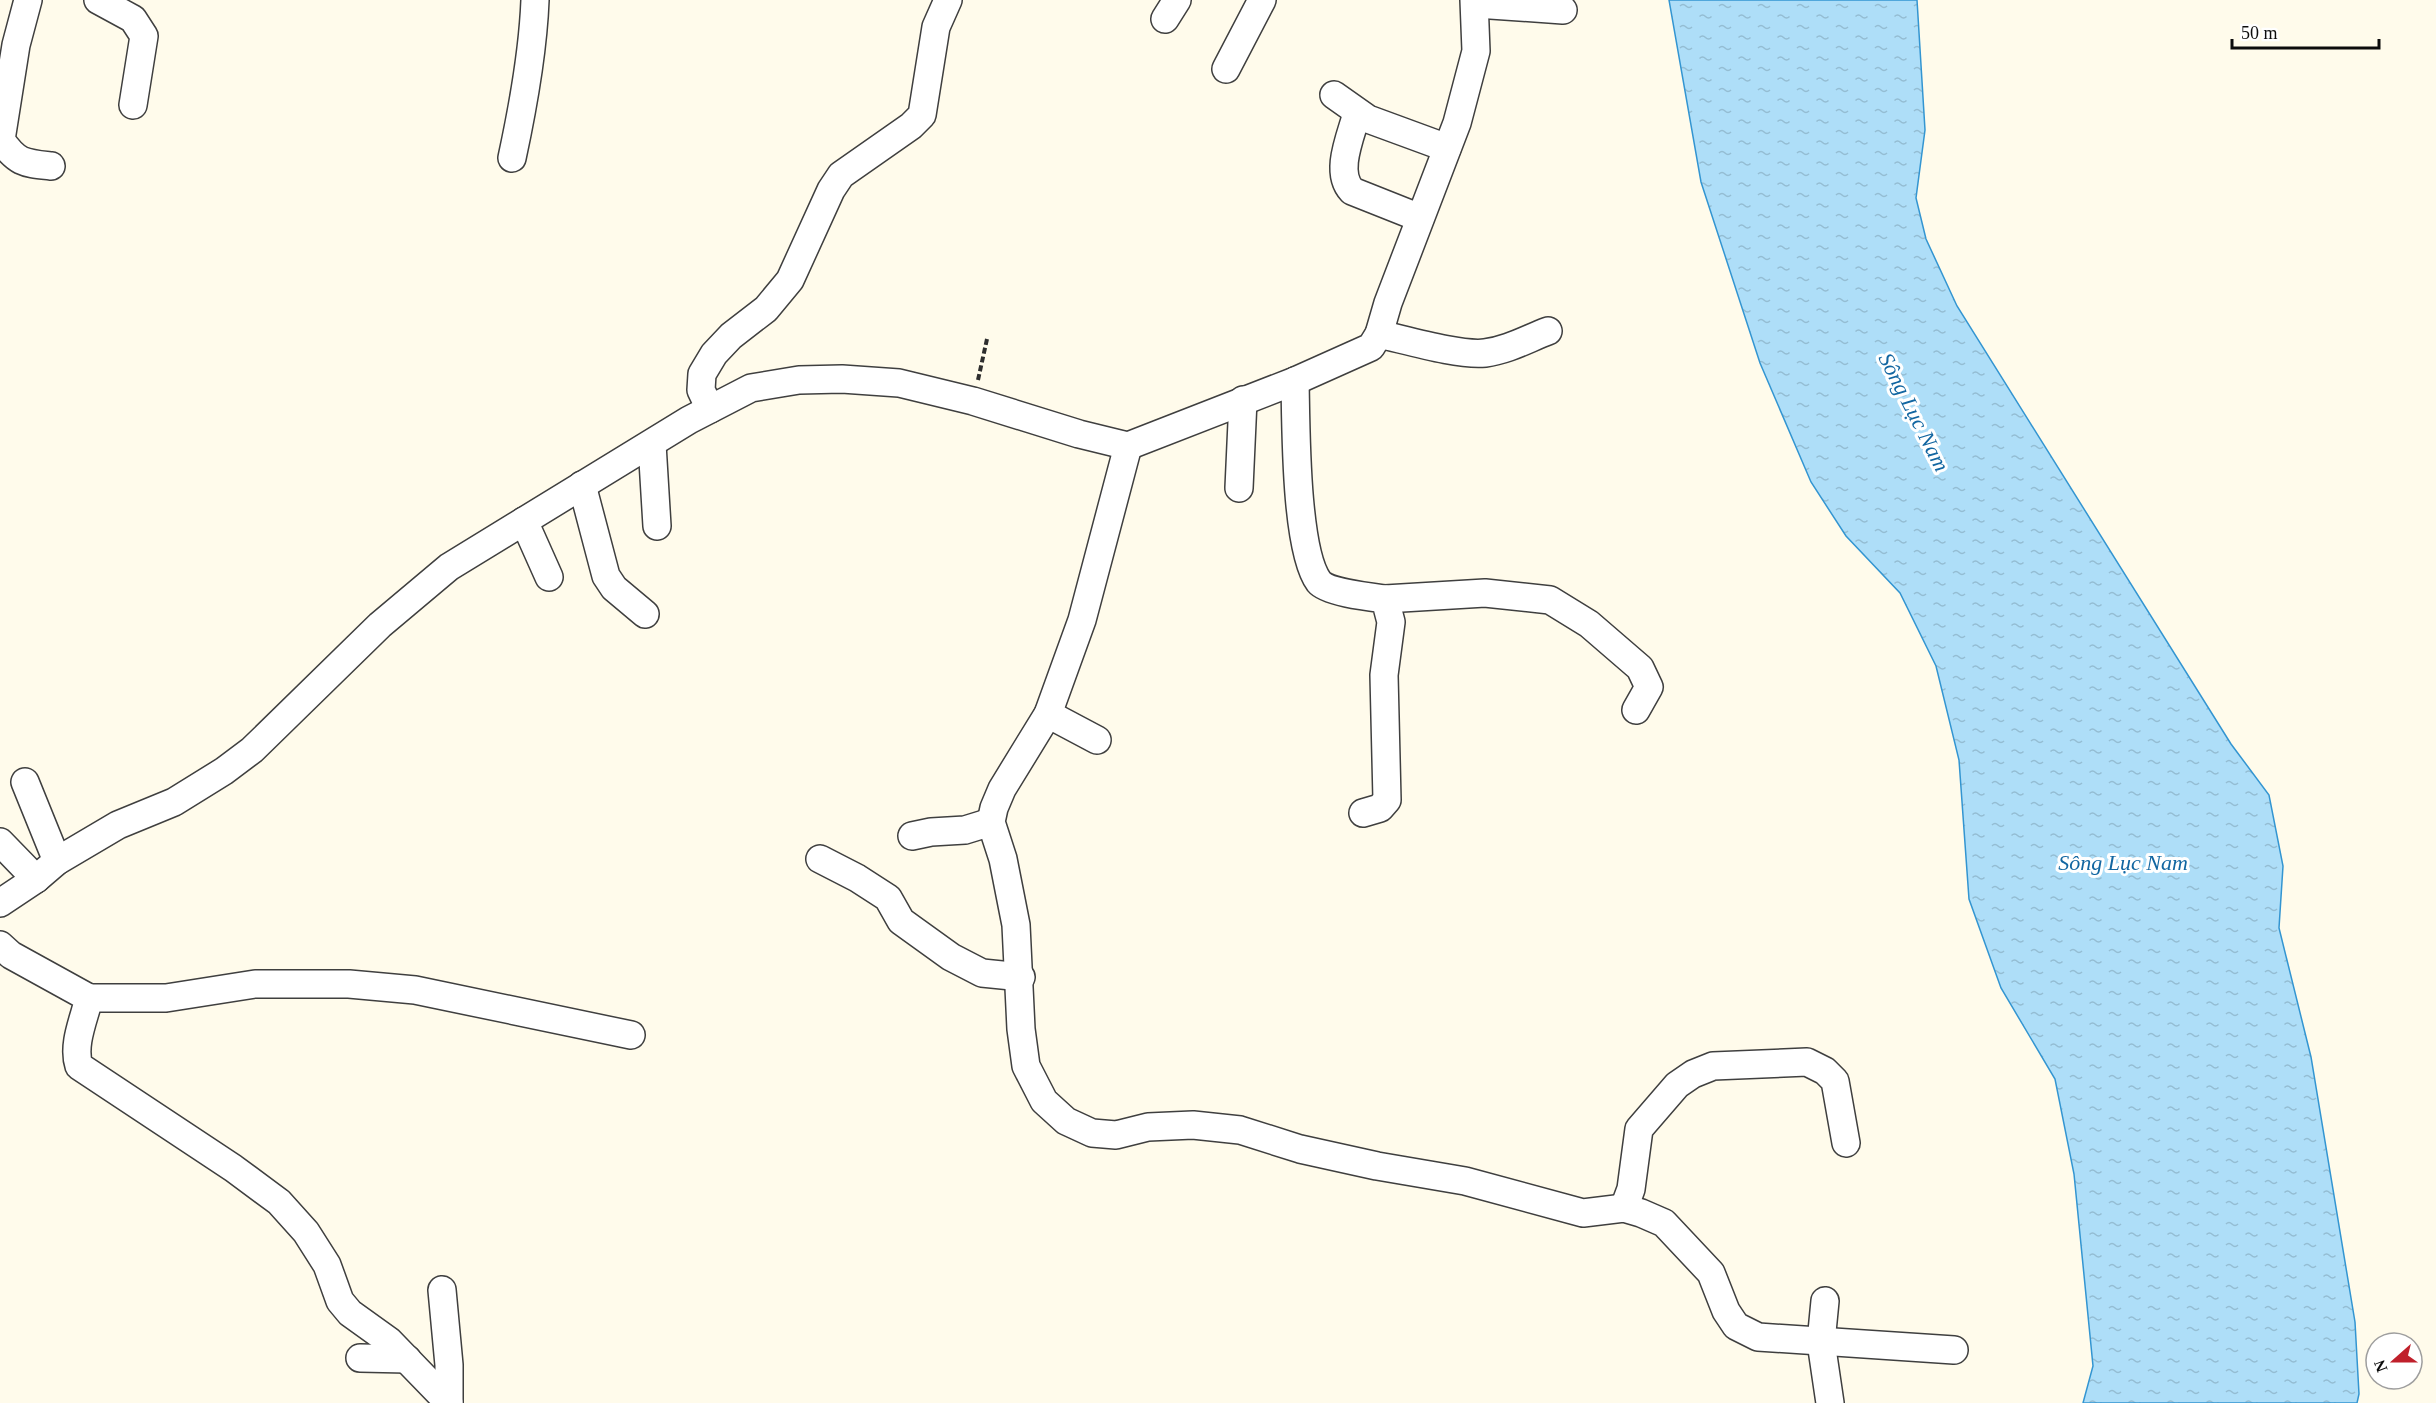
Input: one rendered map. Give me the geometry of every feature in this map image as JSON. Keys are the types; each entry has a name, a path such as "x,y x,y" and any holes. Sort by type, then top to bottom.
{"street":[{"path":"28,0 8,49 1,140 11,154 23,163 51,166"},
{"path":"98,0 133,19 144,36 133,105"},
{"path":"512,158 519,127 532,33 534,0"},
{"path":"710,409 702,390 702,374 714,354 731,336 766,309 790,280 831,190 841,175 911,126 922,115 936,27 948,0"},
{"path":"1226,69 1262,0"},
{"path":"0,903 36,879 57,861 118,825 174,802 224,771 252,750 380,625 449,567 710,409 751,388 799,380 842,379 899,383 973,401 1079,434 1128,446 1295,381 1371,347 1379,334 1419,218 1457,123 1476,51 1475,2 1563,10"},
{"path":"1334,95 1357,113 1447,148"},
{"path":"1357,113 1342,173 1345,183 1352,191 1419,218"},
{"path":"1379,334 1443,348 1483,353 1506,349 1548,331"},
{"path":"1295,381 1297,462 1302,515 1307,549 1319,583 1331,589 1384,599 1485,593 1550,600 1589,624 1640,668 1648,687 1636,710"},
{"path":"1239,488 1243,400"},
{"path":"652,444 657,526"},
{"path":"1128,446 1082,620 1048,714 1002,789 993,808 991,822 1003,859 1016,925 1021,1029 1026,1066 1034,1086 1044,1101 1066,1121 1092,1133 1116,1135 1148,1127 1193,1125 1240,1130 1300,1149 1377,1167 1465,1181 1583,1213 1624,1208 1664,1223 1711,1273 1726,1311 1736,1326 1758,1337 1954,1350"},
{"path":"582,485 606,576 614,588 645,614"},
{"path":"524,521 549,577"},
{"path":"1363,813 1380,808 1388,800 1384,675 1391,622 1384,599"},
{"path":"1048,714 1097,740"},
{"path":"25,782 57,861"},
{"path":"912,836 930,832 965,830 991,822"},
{"path":"0,842 36,879"},
{"path":"820,859 857,878 888,898 901,921 951,957 982,973 1020,977"},
{"path":"0,945 11,955 89,998 166,998 255,984 349,984 415,990 631,1035"},
{"path":"89,998 78,1042 76,1056 79,1066 233,1168 279,1202 306,1232 327,1265 340,1301 350,1313 389,1341 449,1403"},
{"path":"1624,1208 1631,1189 1639,1129 1677,1085 1693,1074 1713,1066 1807,1062 1825,1071 1835,1082 1846,1143"},
{"path":"442,1290 449,1365 449,1403"},
{"path":"1825,1301 1821,1342 1830,1403"},
{"path":"360,1358 407,1359"}],"path":[{"path":"973,401 987,339"}],"water":[{"name":"Sông Lục Nam","path":"1669,0 1917,0 1925,130 1916,198 1926,239 1957,306 2231,744 2269,795 2283,866 2279,928 2311,1057 2355,1322 2359,1394 2357,1403 2083,1403 2093,1366 2074,1174 2055,1079 2001,988 1969,899 1959,760 1936,666 1900,593 1846,536 1811,482 1760,363 1701,182"}]}
